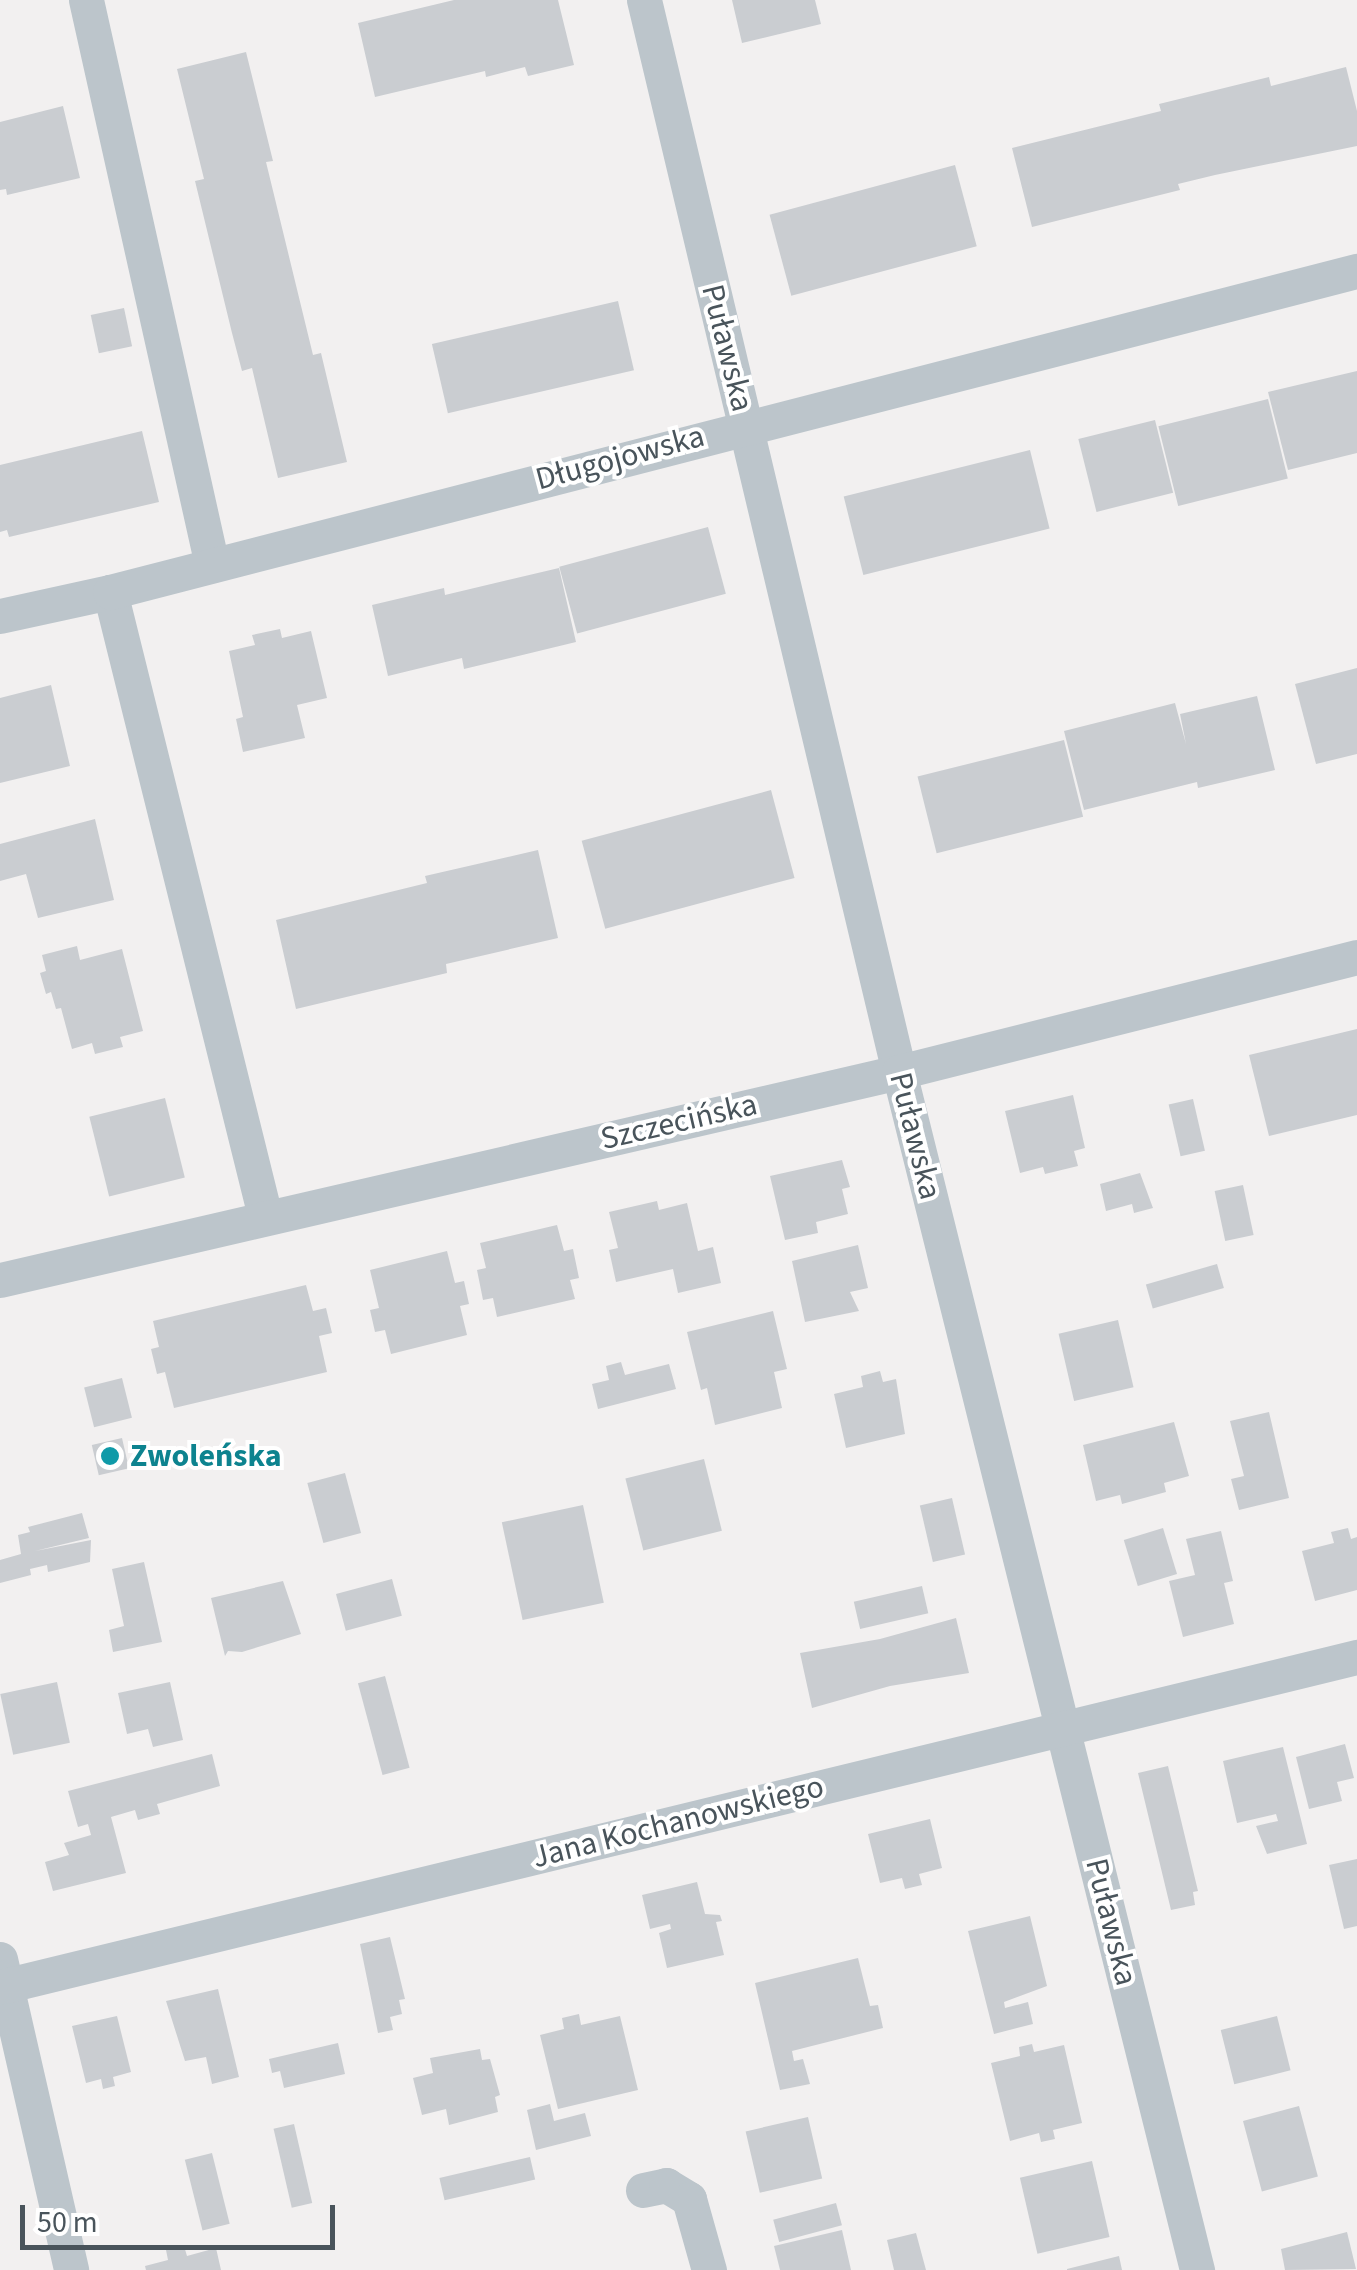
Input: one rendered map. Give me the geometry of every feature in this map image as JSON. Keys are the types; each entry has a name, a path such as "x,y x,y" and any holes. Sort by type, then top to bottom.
{"street":[{"path":"86,0 212,566"},
{"name":"Puławska","path":"644,0 899,1072 1197,2270"},
{"name":"Długojowska","path":"0,616 110,592 746,425 1357,271"},
{"path":"110,592 265,1216"},
{"name":"Szczecińska","path":"0,1280 899,1072 1357,957"},
{"name":"Jana Kochanowskiego","path":"2,1977 1357,1657"},
{"path":"2,1977 71,2270"},
{"path":"642,2190 666,2185 689,2198 708,2270"}],"building":[{"path":"454,0 558,0 574,65 528,76 525,67 486,77 485,71 375,97 358,23"},
{"path":"732,0 815,0 821,24 742,43"},
{"path":"246,52 273,161 266,162 313,355 321,353 347,462 278,478 252,368 242,371 232,333 195,181 204,179 177,69"},
{"path":"1346,67 1357,111 1357,146 1178,184 1180,190 1032,227 1012,148 1161,111 1159,104 1269,77 1271,86"},
{"path":"63,106 80,178 7,195 6,189 0,190 0,122"},
{"path":"955,165 977,246 791,296 770,215"},
{"path":"618,301 634,370 448,413 432,344"},
{"path":"124,308 132,346 99,353 91,315"},
{"path":"1357,371 1357,453 1288,470 1268,392"},
{"path":"1268,399 1288,479 1178,506 1158,426"},
{"path":"1155,420 1173,493 1096,512 1078,439"},
{"path":"142,431 159,502 9,537 7,530 0,532 0,465"},
{"path":"1030,450 1050,529 863,575 844,496"},
{"path":"708,527 726,594 577,634 559,567"},
{"path":"559,568 576,642 464,669 462,658 388,676 372,605 444,588 445,595"},
{"path":"280,629 282,638 311,631 327,698 297,705 305,738 243,752 236,719 243,717 229,651 255,645 252,635"},
{"path":"1357,668 1357,754 1316,764 1295,684"},
{"path":"51,685 70,766 0,783 0,698"},
{"path":"1257,696 1275,770 1198,788 1197,782 1084,810 1064,731 1175,703 1186,744 1180,714"},
{"path":"1064,740 1083,817 937,853 917,777"},
{"path":"771,790 795,878 605,929 582,841"},
{"path":"95,819 114,900 38,918 26,874 0,881 0,844"},
{"path":"538,850 558,938 446,964 447,973 296,1009 276,920 427,883 425,876"},
{"path":"77,946 80,960 122,949 143,1031 120,1037 123,1047 95,1054 92,1043 72,1049 61,1008 56,1009 51,992 46,994 40,973 46,971 42,955"},
{"path":"1357,1029 1357,1115 1269,1136 1249,1055"},
{"path":"1073,1095 1085,1148 1074,1151 1078,1166 1045,1174 1043,1167 1020,1173 1005,1111"},
{"path":"165,1098 185,1178 109,1196 89,1117"},
{"path":"1193,1099 1205,1151 1181,1156 1169,1105"},
{"path":"842,1160 850,1187 842,1189 848,1214 816,1222 818,1233 785,1240 770,1176"},
{"path":"1140,1173 1153,1208 1134,1213 1132,1204 1106,1211 1100,1184"},
{"path":"1243,1185 1254,1235 1225,1241 1215,1191"},
{"path":"657,1201 659,1210 687,1203 698,1251 713,1247 721,1283 678,1293 673,1269 616,1282 609,1250 618,1248 609,1212"},
{"path":"557,1225 564,1251 573,1249 579,1278 570,1280 575,1299 497,1317 493,1298 483,1300 477,1270 486,1268 480,1243"},
{"path":"858,1245 868,1288 850,1292 859,1311 805,1322 792,1261"},
{"path":"447,1251 455,1283 464,1281 469,1304 460,1306 467,1335 391,1354 385,1330 375,1332 370,1310 379,1308 370,1270"},
{"path":"1217,1264 1224,1288 1153,1308 1146,1284"},
{"path":"306,1285 313,1311 326,1308 332,1333 319,1336 327,1372 174,1408 165,1372 157,1374 151,1349 159,1347 153,1321"},
{"path":"773,1311 787,1369 774,1372 782,1408 715,1425 707,1388 701,1390 687,1332"},
{"path":"1118,1320 1134,1387 1074,1401 1059,1334"},
{"path":"621,1362 625,1375 669,1364 676,1389 598,1409 592,1384 609,1380 606,1366"},
{"path":"880,1371 883,1382 896,1379 905,1434 846,1448 834,1394 863,1387 861,1376"},
{"path":"122,1378 132,1418 94,1427 84,1387"},
{"path":"1269,1412 1289,1498 1239,1510 1231,1479 1244,1476 1230,1421"},
{"path":"1174,1422 1189,1476 1164,1483 1166,1492 1122,1504 1120,1495 1096,1501 1083,1445"},
{"name":"Zwoleńska","path":"122,1438 129,1468 99,1475 92,1445"},
{"path":"704,1459 722,1531 643,1550 625,1479"},
{"path":"345,1473 361,1533 323,1543 307,1483"},
{"path":"952,1498 965,1555 933,1562 920,1505"},
{"path":"583,1505 604,1603 523,1620 502,1522"},
{"path":"82,1513 89,1538 35,1551 91,1540 90,1562 48,1572 47,1565 30,1569 31,1575 0,1583 0,1560 21,1554 18,1535 30,1532 28,1527"},
{"path":"1163,1528 1177,1574 1138,1586 1124,1540"},
{"path":"1348,1528 1351,1539 1357,1537 1357,1590 1315,1601 1302,1551 1334,1543 1331,1532"},
{"path":"1221,1531 1233,1581 1224,1583 1234,1624 1183,1637 1169,1581 1195,1575 1186,1539"},
{"path":"144,1562 162,1642 113,1652 109,1630 124,1626 112,1569"},
{"path":"392,1579 402,1616 346,1631 336,1594"},
{"path":"283,1581 301,1634 242,1652 228,1651 225,1656 211,1598"},
{"path":"922,1586 928,1613 860,1629 854,1602"},
{"path":"956,1618 969,1673 890,1686 812,1708 800,1653 880,1639"},
{"path":"385,1676 410,1768 383,1775 358,1683"},
{"path":"57,1682 70,1743 13,1755 0,1694"},
{"path":"170,1682 183,1740 153,1747 148,1729 127,1734 118,1693"},
{"path":"1345,1744 1354,1778 1337,1782 1342,1801 1309,1809 1296,1757"},
{"path":"1283,1747 1307,1844 1267,1854 1256,1826 1278,1821 1276,1814 1237,1823 1223,1761"},
{"path":"212,1754 220,1786 157,1804 160,1814 138,1820 135,1810 111,1817 126,1873 53,1891 45,1862 69,1855 64,1843 91,1835 88,1824 78,1827 68,1791"},
{"path":"1168,1766 1198,1891 1193,1892 1195,1905 1171,1910 1138,1773"},
{"path":"930,1819 942,1868 919,1874 922,1885 905,1889 902,1878 880,1883 868,1834"},
{"path":"1357,1859 1357,1926 1344,1929 1329,1865"},
{"path":"697,1882 705,1914 720,1915 722,1921 716,1922 724,1955 667,1968 659,1933 671,1929 670,1924 650,1929 642,1895"},
{"path":"1030,1916 1047,1986 1004,2002 1005,2008 1028,2002 1033,2024 994,2034 968,1931"},
{"path":"390,1937 405,1999 399,2000 402,2014 390,2017 393,2030 378,2033 360,1944"},
{"path":"858,1958 870,2006 878,2005 883,2028 792,2051 794,2061 803,2059 810,2084 780,2090 755,1983"},
{"path":"218,1989 239,2077 212,2084 206,2057 185,2061 166,2001"},
{"path":"579,2014 581,2025 620,2016 638,2090 558,2109 540,2035 564,2029 562,2018"},
{"path":"117,2016 131,2072 113,2077 115,2086 103,2089 101,2079 86,2083 72,2026"},
{"path":"1277,2016 1291,2070 1234,2084 1221,2030"},
{"path":"338,2043 345,2074 284,2088 280,2071 272,2073 269,2059"},
{"path":"1032,2044 1034,2052 1064,2045 1082,2123 1053,2130 1055,2139 1041,2142 1039,2133 1010,2141 991,2063 1020,2056 1019,2047"},
{"path":"480,2049 482,2060 490,2059 500,2095 495,2097 498,2112 449,2125 446,2109 422,2115 413,2078 433,2073 430,2058"},
{"path":"550,2104 554,2121 585,2113 591,2136 536,2150 527,2110"},
{"path":"1299,2106 1318,2177 1262,2192 1243,2121"},
{"path":"808,2117 822,2178 760,2193 746,2131"},
{"path":"294,2124 312,2203 292,2208 274,2129"},
{"path":"212,2153 230,2224 202,2231 185,2160"},
{"path":"530,2157 535,2179 445,2200 439,2178"},
{"path":"1092,2161 1110,2237 1037,2254 1020,2178"},
{"path":"836,2203 842,2225 779,2242 773,2220"},
{"path":"842,2230 851,2270 780,2270 774,2246"},
{"path":"1347,2232 1356,2269 1285,2270 1281,2249"},
{"path":"916,2233 926,2270 894,2270 887,2240"},
{"path":"184,2246 187,2256 216,2248 221,2270 146,2270 145,2266 168,2260 166,2250"},
{"path":"1119,2256 1122,2270 1067,2270 1067,2269"}],"place":[{"name":"Zwoleńska","path":"110,1456"}]}
